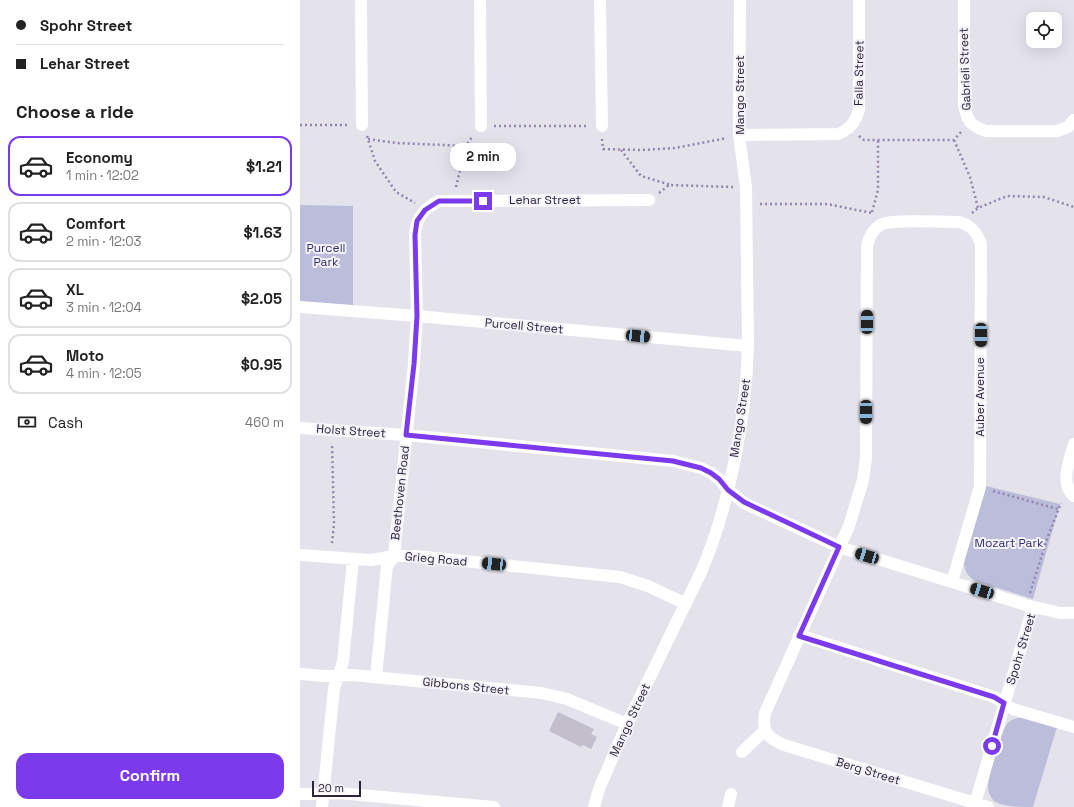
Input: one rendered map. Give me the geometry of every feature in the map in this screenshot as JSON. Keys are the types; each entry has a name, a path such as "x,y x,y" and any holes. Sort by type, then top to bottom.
{"street":[{"path":"361,0 362,125"},
{"path":"480,0 481,126"},
{"path":"600,0 602,126"},
{"name":"Mango Street","path":"594,807 599,789 627,724 712,548 728,490 742,424 748,346 746,188 739,135 740,0"},
{"name":"Falla Street","path":"849,128 854,122 859,109 859,0"},
{"name":"Gabrieli Street","path":"964,0 964,105 965,114 970,122 977,128 986,131 1057,131 1068,127 1074,120"},
{"path":"739,135 838,134 849,128"},
{"name":"Lehar Street","path":"425,210 439,201 649,200"},
{"name":"Beethoven Road","path":"376,677 388,566 394,556 414,364 417,316 415,235 417,221 425,210"},
{"path":"742,752 764,731 763,724 765,712 849,526 860,492 865,469 867,246 871,234 875,229 888,222 959,222"},
{"name":"Auber Avenue","path":"952,582 980,487 981,244 976,232 965,224 959,222"},
{"name":"Purcell Street","path":"300,307 748,346"},
{"name":"Holst Street","path":"300,428 406,435 673,461 701,468 711,473 719,479 728,490 757,510 839,547 1030,606 1060,613 1074,613"},
{"path":"1070,492 1067,473 1074,444"},
{"name":"Grieg Road","path":"300,555 372,560 394,556 416,556 620,577 648,586 686,604"},
{"path":"322,807 334,688 343,662 353,559"},
{"name":"Spohr Street","path":"975,805 1030,606"},
{"path":"799,636 994,697 1013,708 1074,727"},
{"name":"Gibbons Street","path":"300,674 376,677 542,693 567,699 627,724"},
{"name":"Berg Street","path":"764,731 769,737 784,745 975,805 988,807"},
{"path":"300,794 338,793 494,807"},
{"path":"728,807 731,794"}],"path":[{"path":"849,128 864,140 954,140 970,122"},
{"path":"300,125 362,125 375,161 396,192 425,210"},
{"path":"453,201 466,146 481,126 602,126 603,149 621,150 675,148 739,135"},
{"path":"368,139 396,143 466,146"},
{"path":"872,212 878,190 878,140"},
{"path":"954,140 970,177 978,208"},
{"path":"621,150 641,176 671,185 706,185 746,188"},
{"path":"649,200 671,185"},
{"path":"959,222 978,208 1007,196 1044,197 1074,207"},
{"path":"746,204 827,204 872,212 888,222"},
{"path":"331,558 334,524 332,430"},
{"path":"980,487 1058,509"},
{"path":"1030,606 1047,539 1058,509 1070,492"}],"green space":[{"name":"Purcell Park","path":"300,205 353,206 353,307 300,303"},
{"name":"Mozart Park","path":"986,486 1060,504 1033,599 975,581 965,570 964,560"},
{"path":"1024,717 1057,727 1033,807 1012,806 998,803 991,798 988,789 999,744 1007,724 1017,718"}],"building":[{"path":"558,712 594,729 591,734 597,737 591,749 583,745 581,747 549,731"}],"route":[{"path":"483,201 439,201 431,204 420,215 417,221 415,235 417,316 414,364 406,435 673,461 701,468 711,473 719,479 728,490 757,510 839,547 799,636 994,697 1004,703 992,746"}]}
